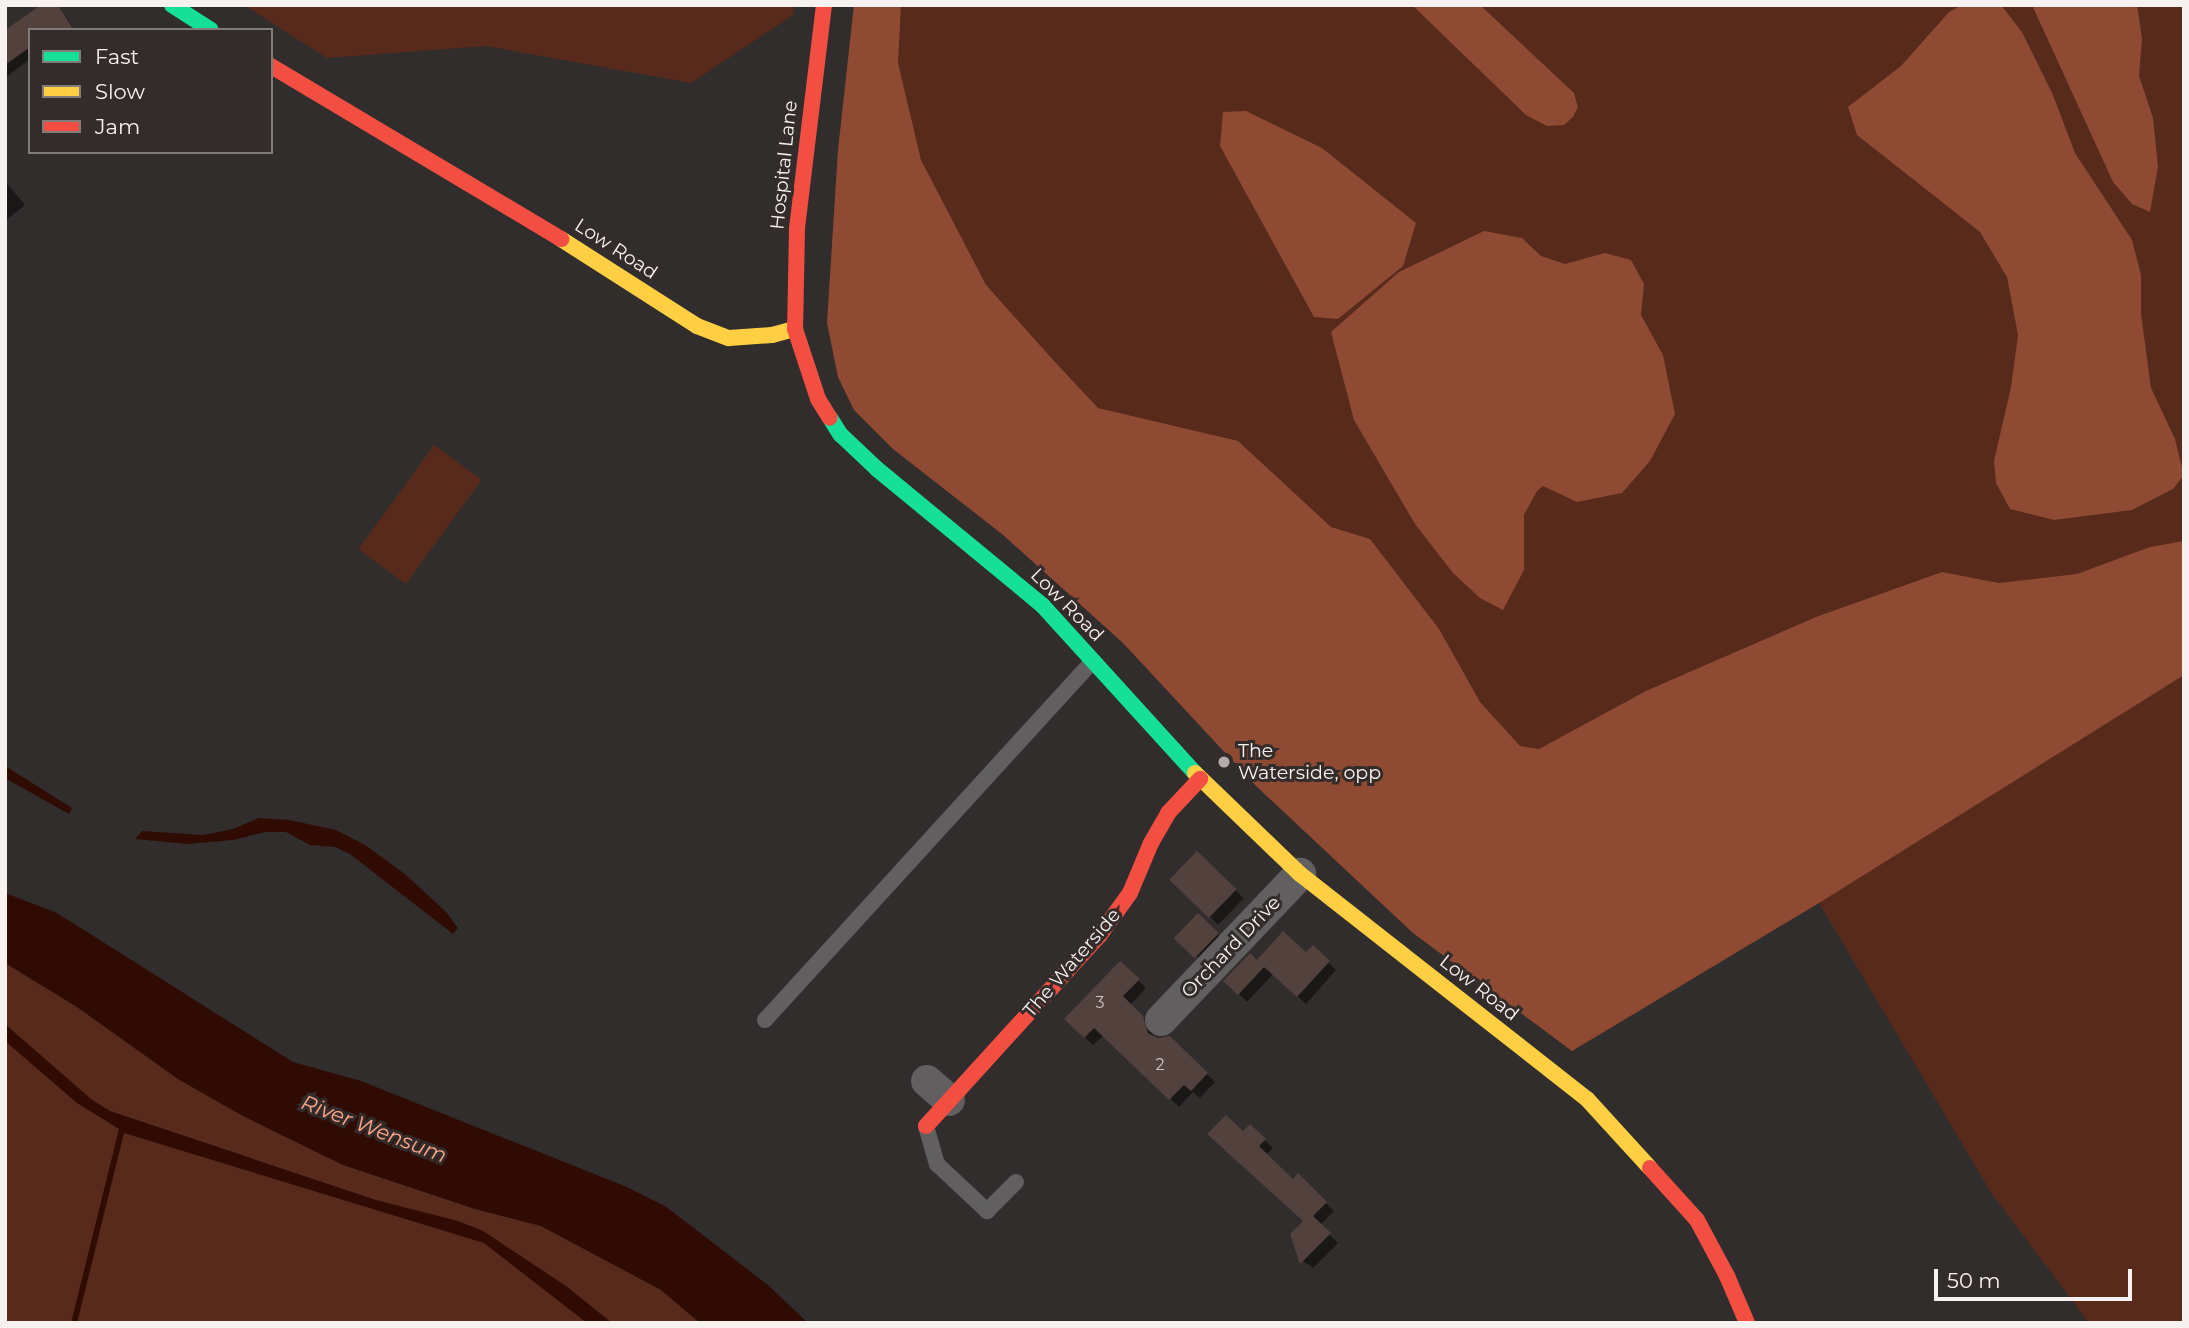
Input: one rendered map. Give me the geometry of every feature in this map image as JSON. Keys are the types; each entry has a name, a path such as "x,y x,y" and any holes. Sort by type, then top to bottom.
{"street":[{"path":"172,5 208,28"},
{"name":"Hospital Lane","path":"795,329 797,229 824,5"},
{"name":"Low Road","path":"273,67 559,237 697,326 729,338 772,335 795,329 818,399 840,434 877,469 1043,606 1200,779 1300,874 1587,1100 1697,1220 1727,1276 1747,1323"},
{"name":"The Waterside","path":"926,1126 938,1090 1099,936 1130,893 1151,843 1168,813 1200,779"},
{"name":"Orchard Drive","path":"1161,1020 1300,874"}],"lane":[{"path":"765,1020 1093,661"},
{"path":"926,1126 937,1164 988,1211 1016,1182"}],"shaded area":[{"path":"244,5 795,5 793,15 691,83 486,46 327,58"},
{"path":"854,5 2184,5 2184,1323 2089,1323 1992,1194 1819,903 1572,1051 1413,933 1256,786 1123,643 1002,534 893,449 854,410 838,377 827,323 838,150"},
{"path":"854,5 901,5 898,63 921,160 986,285 1054,361 1098,408 1238,441 1331,527 1370,539 1439,629 1480,702 1520,746 1539,749 1646,691 1816,617 1942,572 1999,583 2077,574 2150,547 2184,541 2184,675 1819,903 1572,1051 1413,933 1256,786 1123,643 1002,534 893,449 854,410 838,377 827,323 838,150"},
{"path":"1412,5 1480,5 1574,93 1578,107 1573,117 1564,125 1547,126 1526,115"},
{"path":"1962,5 2001,5 2022,32 2053,95 2075,153 2132,240 2141,275 2141,314 2151,388 2175,439 2184,475 2173,489 2132,510 2054,520 2010,509 1996,483 1994,461 2011,387 2018,335 2007,277 1980,232 1857,135 1848,107 1901,66 1949,12"},
{"path":"2032,5 2137,5 2142,39 2139,76 2153,118 2158,167 2150,212 2132,204 2113,182"},
{"path":"1246,111 1322,148 1416,223 1403,266 1338,319 1314,317 1220,146 1223,112"},
{"path":"1484,231 1522,238 1541,256 1565,264 1605,253 1631,260 1644,284 1641,315 1663,355 1675,414 1650,461 1622,493 1577,502 1543,486 1537,491 1524,515 1524,570 1503,610 1480,598 1453,573 1415,524 1354,420 1331,332 1399,272"},
{"path":"434,445 482,480 406,584 358,549"},
{"path":"5,963 77,1007 178,1079 243,1116 343,1165 475,1209 541,1226 661,1290 700,1323 5,1323"}],"water":[{"path":"5,766 72,808 69,814 5,778"},
{"path":"259,818 289,820 336,830 365,845 405,874 446,912 458,928 453,934 350,854 335,847 310,845 286,832 265,832 233,840 187,844 135,839 142,831 203,835 233,829"},
{"name":"River Wensum","path":"5,893 55,912 293,1062 361,1081 627,1187 665,1206 768,1285 808,1323 700,1323 661,1290 541,1226 475,1209 343,1165 243,1116 178,1079 77,1007 5,963"},
{"path":"5,1024 91,1099 110,1111 376,1200 458,1221 483,1231 566,1286 612,1323 587,1323 484,1243 124,1133 77,1323 71,1323 119,1129 77,1103 5,1041"}],"building":[{"path":"41,5 58,5 73,28 28,28 28,48 5,65 5,30"},
{"path":"1197,851 1237,889 1209,918 1169,880"},
{"path":"1198,913 1219,933 1195,958 1174,938"},
{"path":"1283,931 1306,952 1313,945 1330,961 1297,997 1264,967 1238,995 1223,981 1250,953 1257,960"},
{"path":"1120,961 1140,979 1123,996 1143,1016 1148,1033 1157,1038 1170,1036 1208,1073 1191,1091 1184,1085 1169,1100 1094,1028 1084,1038 1064,1019"},
{"path":"1226,1115 1243,1131 1250,1124 1266,1139 1259,1146 1293,1179 1298,1173 1327,1202 1313,1216 1331,1233 1300,1264 1290,1234 1303,1221 1207,1134"}],"traffic: fast":[{"path":"172,5 208,28"},
{"path":"830,418 840,434 877,469 1043,606 1195,773"}],"traffic: slow":[{"path":"561,239 697,326 729,338 772,335 795,329"},
{"path":"1195,773 1300,874 1587,1099 1650,1168"}],"traffic: jam":[{"path":"824,5 797,229 795,329 818,399 830,418"},
{"path":"273,67 561,239"},
{"path":"926,1126 1099,936 1130,893 1151,843 1168,813 1200,779"},
{"path":"1650,1168 1697,1220 1727,1276 1747,1323"}],"place":[{"name":"The Waterside, opp","path":"1224,762"}]}
